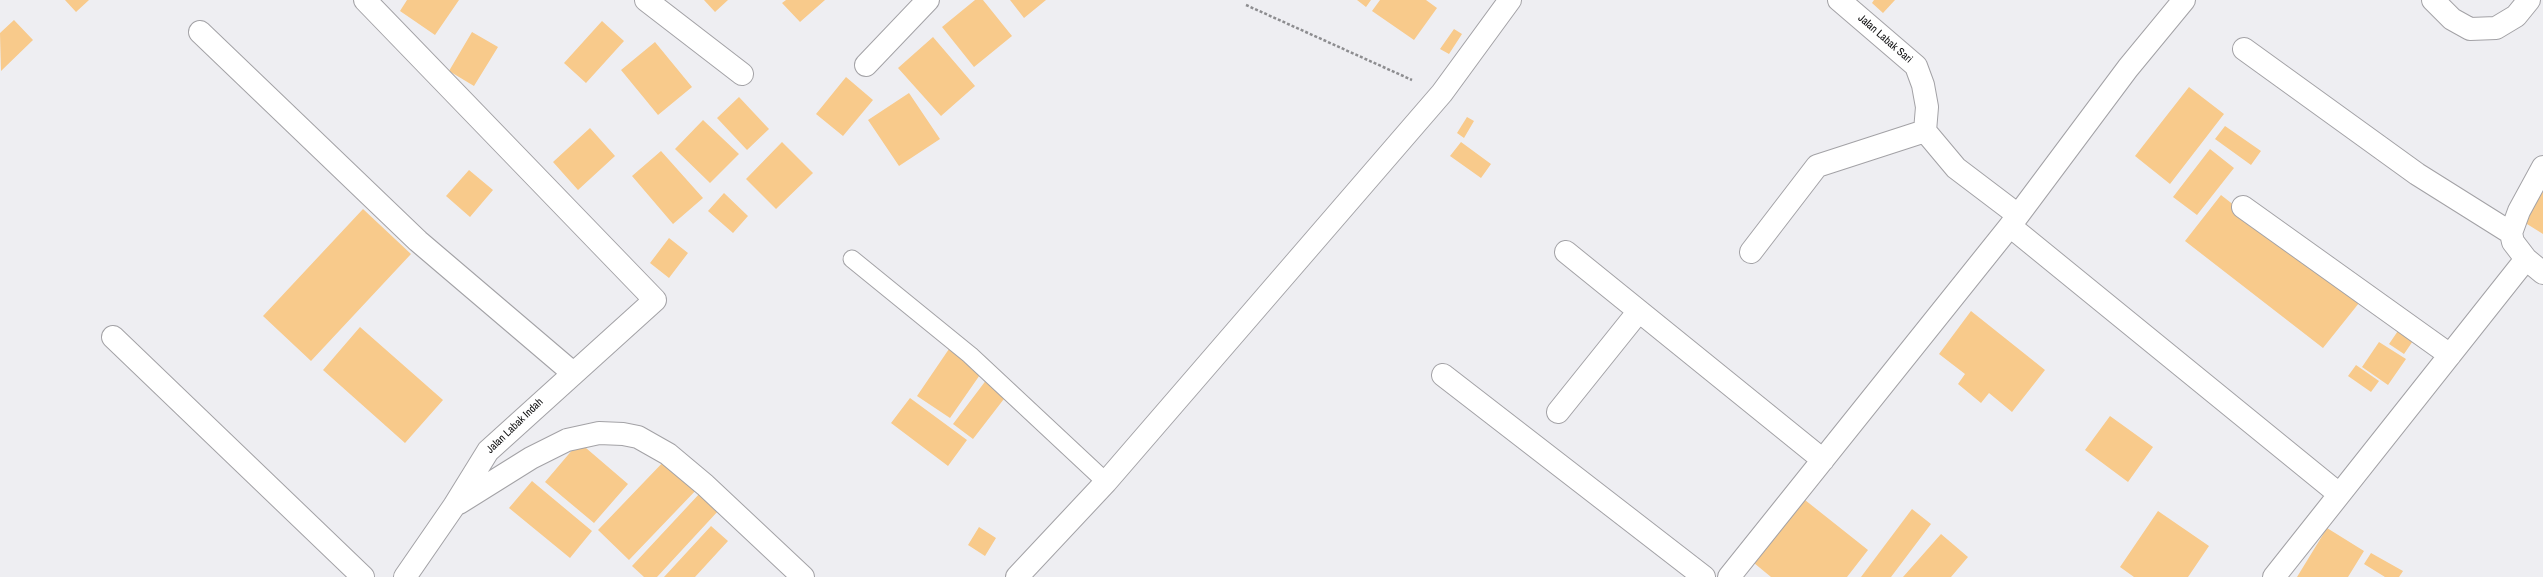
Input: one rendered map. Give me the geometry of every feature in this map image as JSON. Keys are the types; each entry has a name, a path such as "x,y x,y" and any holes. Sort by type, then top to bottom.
{"street":[{"name":"Jalan Labak Indah","path":"365,0 655,300 572,373 488,452 454,506 405,577"},
{"path":"646,0 742,74"},
{"path":"866,65 928,0"},
{"path":"1017,577 1106,482 1442,93 1510,0"},
{"name":"Jalan Labak Sari","path":"1839,0 1916,66 1923,85 1927,107 1925,131"},
{"path":"1728,577 2014,221 2128,68 2184,0"},
{"path":"2433,0 2452,19 2470,29 2496,28 2516,16 2529,0"},
{"path":"200,32 418,241 572,373"},
{"path":"2244,49 2417,174 2511,233"},
{"path":"1751,252 1817,166 1925,131 1956,168 2014,221 2339,494"},
{"path":"2543,167 2519,212 2511,233 2514,242 2526,259 2543,273"},
{"path":"2243,207 2450,355"},
{"path":"1566,252 1823,460"},
{"path":"2274,577 2526,259"},
{"path":"1558,412 1638,310"},
{"path":"113,337 363,577"},
{"path":"1443,375 1704,577"},
{"path":"454,506 531,458 567,440 599,433 623,434 638,437 668,454 705,485 803,577"}],"lane":[{"path":"852,259 970,355 1106,482"}],"path":[{"path":"1246,5 1442,93"}],"building":[{"path":"65,0 89,0 76,12"},
{"path":"407,0 459,0 435,35 400,11"},
{"path":"704,0 728,0 715,12"},
{"path":"786,0 825,0 800,22 782,3"},
{"path":"975,0 983,0 1012,36 974,67 942,27"},
{"path":"1010,0 1046,0 1024,18"},
{"path":"1357,0 1371,0 1366,7"},
{"path":"1380,0 1426,0 1437,8 1414,40 1372,11"},
{"path":"1874,0 1895,0 1883,13 1872,3"},
{"path":"14,20 33,40 1,71 0,33"},
{"path":"602,21 624,41 586,83 564,63"},
{"path":"1454,29 1462,34 1449,54 1440,49"},
{"path":"472,32 498,47 474,86 449,71"},
{"path":"933,37 975,86 941,116 898,68"},
{"path":"655,42 692,87 658,115 621,70"},
{"path":"846,77 873,100 843,136 816,114"},
{"path":"2189,87 2224,114 2170,184 2135,156"},
{"path":"909,93 940,139 899,166 868,120"},
{"path":"739,97 769,129 747,150 717,118"},
{"path":"1467,117 1474,121 1464,138 1457,133"},
{"path":"703,120 739,154 710,183 675,149"},
{"path":"2225,126 2261,151 2251,165 2215,139"},
{"path":"590,128 615,156 578,190 553,162"},
{"path":"782,142 813,173 776,209 746,179"},
{"path":"1461,142 1491,164 1481,178 1450,156"},
{"path":"2210,149 2234,168 2197,215 2173,197"},
{"path":"661,151 703,198 673,224 632,176"},
{"path":"469,170 493,190 470,217 446,196"},
{"path":"2543,180 2543,234 2519,219"},
{"path":"724,193 748,216 733,233 708,211"},
{"path":"2221,195 2359,303 2323,348 2185,241"},
{"path":"363,209 411,254 311,361 263,316"},
{"path":"669,238 688,253 669,278 650,263"},
{"path":"1971,311 2045,370 2012,412 1989,393 1981,403 1958,384 1965,374 1939,354"},
{"path":"2402,325 2417,335 2404,354 2389,344"},
{"path":"360,327 443,400 405,443 323,370"},
{"path":"2379,342 2406,359 2388,385 2362,367"},
{"path":"951,346 984,369 950,418 917,396"},
{"path":"2356,365 2379,381 2371,392 2348,376"},
{"path":"987,379 1007,395 973,439 953,424"},
{"path":"910,398 967,440 948,466 891,423"},
{"path":"2110,416 2153,447 2128,482 2085,450"},
{"path":"579,442 628,484 594,523 545,482"},
{"path":"668,457 699,487 629,560 598,530"},
{"path":"532,481 592,531 570,558 509,508"},
{"path":"701,492 719,510 657,577 644,577 632,566"},
{"path":"1805,500 1868,550 1847,577 1771,577 1754,563"},
{"path":"1912,509 1931,524 1891,577 1861,577"},
{"path":"2158,511 2209,546 2188,577 2134,577 2120,567"},
{"path":"711,526 728,541 695,577 664,577"},
{"path":"979,527 996,538 985,556 968,545"},
{"path":"2327,528 2364,551 2348,577 2297,577"},
{"path":"1941,534 1968,557 1951,577 1903,577"},
{"path":"2371,553 2403,571 2399,577 2385,577 2364,564"}]}
